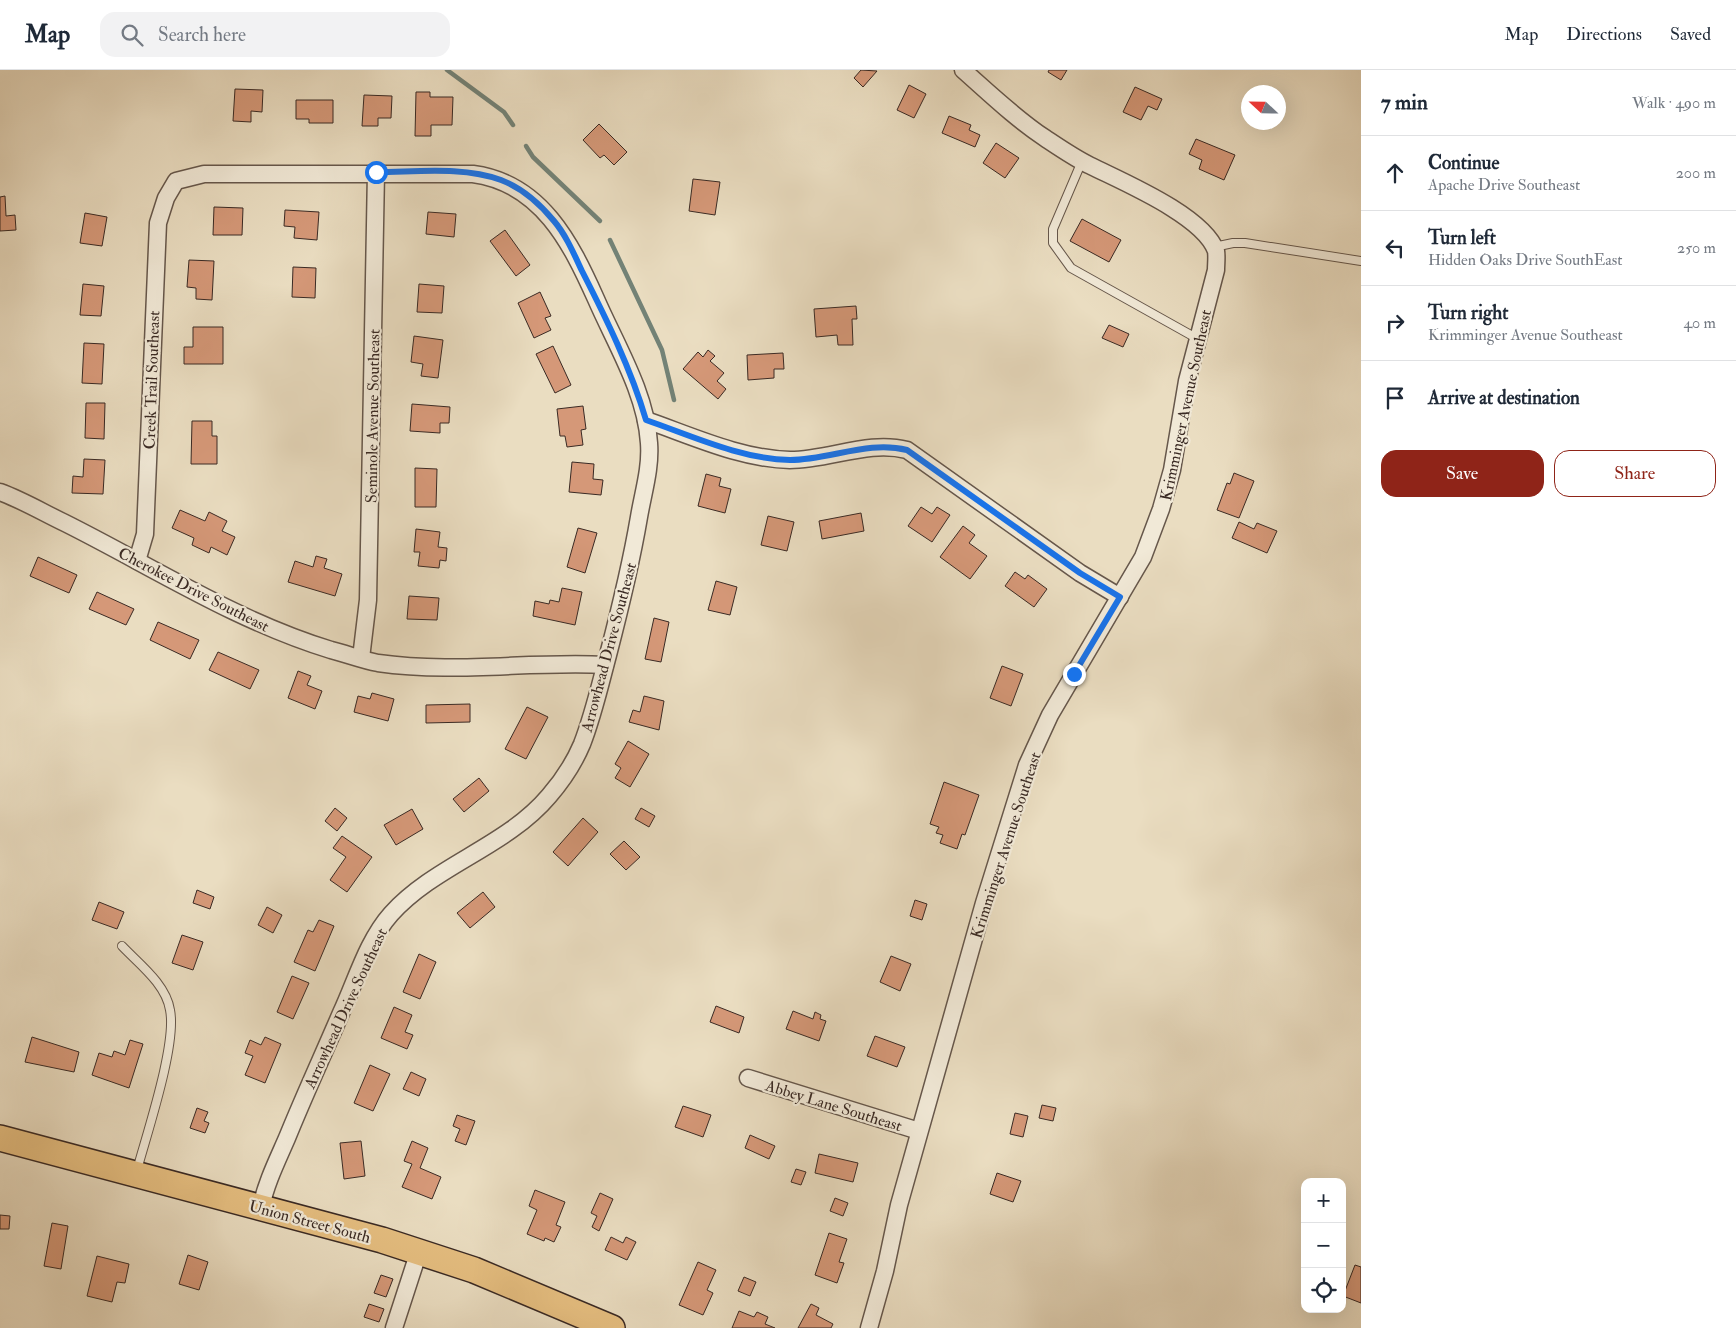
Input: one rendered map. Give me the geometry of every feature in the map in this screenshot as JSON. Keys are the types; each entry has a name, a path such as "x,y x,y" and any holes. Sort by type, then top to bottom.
{"main road":[{"name":"Union Street South","path":"0,1138 419,1251 474,1270 612,1328"}],"street":[{"path":"963,70 1044,138 1082,161 1133,185 1185,217 1201,230 1214,247"},
{"name":"Seminole Avenue Southeast","path":"361,658 368,600 376,172"},
{"name":"Arrowhead Drive Southeast","path":"166,198 176,181 204,174 447,172 488,176 516,187 531,198 555,222 591,288 639,396 646,420 650,446 630,570 582,745 569,769 548,798 513,828 404,900 379,929 297,1112 264,1191 261,1207"},
{"name":"Creek Trail Southeast","path":"137,561 145,534 158,223 166,198"},
{"name":"Krimminger Avenue Southeast","path":"869,1328 919,1131 984,903 1027,765 1050,715 1143,557 1161,509 1172,470 1187,381 1216,270 1216,252 1214,247"},
{"path":"646,420 721,446 768,458 810,459 880,446 907,450 1080,573 1120,597"},
{"name":"Cherokee Drive Southeast","path":"0,492 232,611 301,640 361,658 378,662 441,667 502,668 561,663 605,665"},
{"name":"Abbey Lane Southeast","path":"748,1078 919,1131"},
{"path":"394,1328 419,1251"}],"lane":[{"path":"1082,161 1053,229 1053,243 1071,268 1198,339"},
{"path":"1214,247 1245,243 1361,261"},
{"path":"122,946 154,978 170,1008 171,1033 136,1175"}],"building":[{"path":"861,70 877,71 863,87 854,78"},
{"path":"1049,70 1067,70 1061,80 1048,72"},
{"path":"909,85 926,94 914,118 897,110"},
{"path":"1135,87 1162,99 1157,110 1148,106 1141,120 1123,112"},
{"path":"235,89 263,90 262,112 251,111 251,122 233,121"},
{"path":"416,92 430,92 430,97 453,97 452,125 431,125 431,136 415,136"},
{"path":"364,95 392,96 391,118 378,118 378,126 362,126"},
{"path":"296,100 333,100 333,123 309,123 309,119 296,119"},
{"path":"949,116 971,125 969,130 980,135 975,147 942,133"},
{"path":"599,124 627,152 614,165 604,155 600,158 583,140"},
{"path":"1196,139 1235,155 1224,180 1199,169 1202,160 1189,154"},
{"path":"996,143 1019,158 1005,178 983,163"},
{"path":"693,179 720,182 715,215 689,211"},
{"path":"5,196 6,216 15,215 16,230 0,231 0,197"},
{"path":"214,207 243,208 242,235 213,235"},
{"path":"285,210 319,212 317,240 294,238 295,227 284,226"},
{"path":"428,212 456,214 454,237 426,234"},
{"path":"85,213 107,217 102,246 80,243"},
{"path":"1082,219 1121,240 1109,262 1070,241"},
{"path":"505,230 530,265 516,276 490,241"},
{"path":"189,260 214,261 212,300 196,299 196,288 187,287"},
{"path":"293,267 316,268 315,298 292,297"},
{"path":"83,284 104,286 101,316 80,315"},
{"path":"419,284 444,286 442,313 417,312"},
{"path":"540,292 551,316 545,318 551,330 534,338 518,303"},
{"path":"856,306 857,319 852,319 853,345 838,345 837,335 816,337 814,309"},
{"path":"1109,325 1129,334 1123,347 1102,338"},
{"path":"193,327 223,327 223,364 184,364 184,347 193,347"},
{"path":"414,336 443,340 438,378 421,376 423,364 411,362"},
{"path":"84,343 104,344 102,384 82,383"},
{"path":"553,346 571,385 555,393 536,354"},
{"path":"708,350 715,356 710,361 724,373 717,381 726,389 718,399 683,369 698,352 703,357"},
{"path":"783,353 784,369 774,369 774,378 748,380 747,355"},
{"path":"86,403 105,403 104,439 85,438"},
{"path":"412,404 450,407 449,423 440,423 440,433 410,431"},
{"path":"583,406 586,429 581,430 583,445 567,447 565,436 560,436 557,409"},
{"path":"192,421 212,421 212,436 217,436 217,464 191,464"},
{"path":"84,459 105,460 103,494 72,493 73,476 83,477"},
{"path":"572,462 594,464 593,479 603,480 601,495 569,492"},
{"path":"415,468 437,469 436,507 415,507"},
{"path":"1234,473 1254,481 1239,518 1217,510 1227,483 1230,484"},
{"path":"706,474 721,478 719,486 731,489 725,513 698,506"},
{"path":"921,507 932,514 937,507 950,515 932,542 908,526"},
{"path":"180,510 205,521 209,512 227,521 222,531 235,537 227,555 211,547 209,553 192,545 194,538 172,528"},
{"path":"861,513 864,531 822,539 819,521"},
{"path":"768,516 794,522 787,551 761,545"},
{"path":"1239,522 1254,529 1257,523 1277,531 1267,553 1232,538"},
{"path":"963,526 975,535 969,543 987,556 970,579 940,557"},
{"path":"578,528 597,533 585,573 567,567"},
{"path":"416,529 440,532 438,547 447,548 446,561 440,560 439,568 418,566 420,552 414,552"},
{"path":"316,556 327,559 324,568 342,574 335,596 288,582 295,561 313,567"},
{"path":"38,557 77,575 69,593 30,576"},
{"path":"1015,572 1025,579 1028,575 1047,589 1034,607 1005,586"},
{"path":"716,581 737,587 730,615 708,610"},
{"path":"562,588 582,592 575,625 533,616 535,601 549,604 550,600 559,602"},
{"path":"97,592 134,609 126,625 89,609"},
{"path":"409,596 439,598 437,620 407,619"},
{"path":"654,618 669,622 661,662 645,659"},
{"path":"158,622 199,640 190,659 150,640"},
{"path":"218,652 259,670 250,689 209,670"},
{"path":"1002,666 1023,674 1011,706 990,698"},
{"path":"298,671 311,676 307,685 322,691 315,709 288,698"},
{"path":"372,693 394,699 388,721 354,712 358,696 370,699"},
{"path":"644,696 664,701 659,730 629,722 633,710 640,712"},
{"path":"470,704 470,722 426,723 426,705"},
{"path":"527,707 548,717 526,759 505,749"},
{"path":"628,741 649,754 630,787 615,778 621,768 615,764"},
{"path":"479,778 489,791 464,812 453,799"},
{"path":"944,782 979,795 965,835 962,834 957,849 940,843 943,835 936,833 939,827 930,824"},
{"path":"335,808 347,818 337,831 325,821"},
{"path":"641,808 655,816 649,827 635,819"},
{"path":"412,809 423,829 396,845 384,825"},
{"path":"583,818 598,832 568,866 553,852"},
{"path":"342,836 372,857 347,892 330,880 346,857 333,848"},
{"path":"624,841 640,857 626,870 610,854"},
{"path":"197,890 214,897 210,909 193,903"},
{"path":"483,892 495,907 470,928 457,913"},
{"path":"915,900 927,904 922,920 910,916"},
{"path":"99,902 124,912 117,929 92,920"},
{"path":"267,907 282,915 273,933 258,925"},
{"path":"319,920 334,926 315,971 294,962 308,930 313,932"},
{"path":"182,935 203,942 193,970 172,963"},
{"path":"419,954 436,962 420,999 403,992"},
{"path":"891,956 911,964 900,991 880,982"},
{"path":"292,976 309,983 293,1019 277,1012"},
{"path":"716,1006 744,1017 739,1033 710,1022"},
{"path":"394,1007 412,1015 405,1032 413,1035 407,1049 381,1038"},
{"path":"793,1011 813,1019 815,1012 821,1015 820,1019 826,1021 819,1041 786,1029"},
{"path":"875,1036 905,1047 897,1067 867,1056"},
{"path":"32,1037 79,1052 74,1072 25,1062"},
{"path":"265,1037 281,1044 265,1083 245,1075 253,1056 245,1053 250,1040 261,1045"},
{"path":"130,1040 143,1044 129,1088 92,1075 99,1053 112,1057 114,1051 125,1055"},
{"path":"370,1065 390,1074 373,1111 354,1103"},
{"path":"411,1072 426,1079 419,1096 403,1089"},
{"path":"1042,1105 1056,1108 1053,1121 1039,1118"},
{"path":"683,1106 711,1115 703,1137 675,1127"},
{"path":"197,1108 208,1112 204,1121 209,1123 205,1133 190,1128"},
{"path":"1015,1113 1028,1116 1023,1137 1010,1134"},
{"path":"457,1115 475,1121 466,1145 455,1141 460,1129 453,1126"},
{"path":"750,1135 775,1146 769,1159 745,1148"},
{"path":"361,1141 365,1176 344,1179 340,1143"},
{"path":"412,1141 428,1148 420,1168 441,1177 432,1199 402,1187 412,1164 404,1161"},
{"path":"819,1154 858,1163 853,1182 815,1173"},
{"path":"796,1169 806,1172 801,1185 791,1182"},
{"path":"997,1173 1021,1181 1013,1202 990,1194"},
{"path":"535,1190 565,1202 556,1225 561,1227 554,1242 545,1238 544,1241 527,1234 537,1210 529,1206"},
{"path":"600,1193 613,1199 599,1231 592,1227 597,1216 591,1213"},
{"path":"835,1198 848,1203 843,1216 830,1211"},
{"path":"0,1215 10,1216 9,1229 0,1229"},
{"path":"52,1223 68,1226 61,1269 44,1266"},
{"path":"829,1233 847,1239 839,1262 844,1263 837,1283 815,1275"},
{"path":"611,1237 623,1243 626,1237 636,1242 627,1260 605,1250"},
{"path":"188,1255 208,1262 199,1290 179,1284"},
{"path":"97,1256 129,1264 125,1283 117,1282 112,1302 87,1296"},
{"path":"698,1262 716,1270 707,1290 713,1293 703,1315 679,1305"},
{"path":"1355,1265 1361,1267 1361,1303 1346,1297 1346,1288"},
{"path":"381,1275 393,1279 386,1297 374,1293"},
{"path":"744,1277 756,1282 750,1296 738,1291"},
{"path":"369,1304 384,1309 379,1322 364,1317"},
{"path":"811,1304 819,1308 816,1315 833,1324 831,1328 798,1328"},
{"path":"739,1311 754,1317 757,1312 768,1317 765,1324 775,1328 732,1328"}],"waterway":[{"path":"447,70 504,112 513,125"},
{"path":"526,146 533,157 600,221"},
{"path":"610,240 662,350 674,400"}],"route":[{"path":"376,172 447,172 488,176 516,187 531,198 555,222 591,288 639,396 646,420 721,446 768,458 810,459 880,446 907,450 1080,573 1120,597 1074,674"}]}
